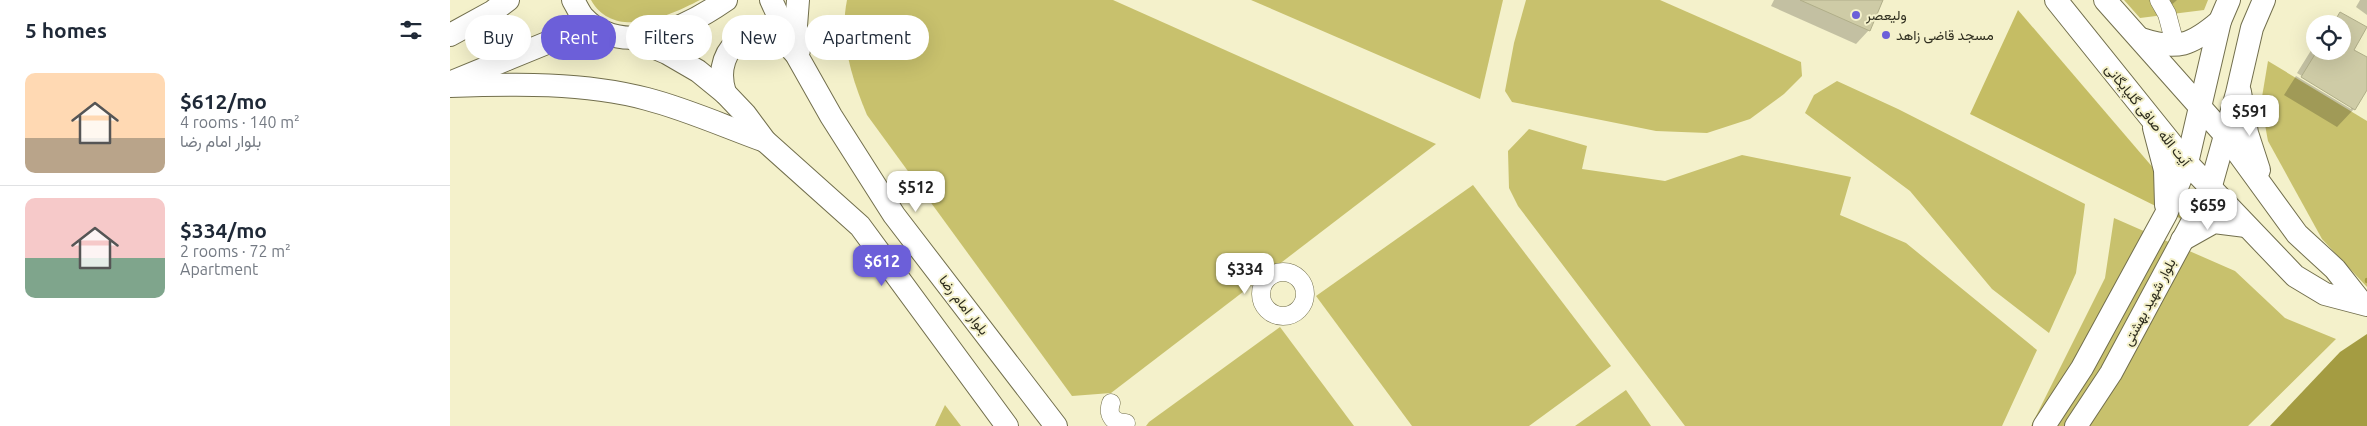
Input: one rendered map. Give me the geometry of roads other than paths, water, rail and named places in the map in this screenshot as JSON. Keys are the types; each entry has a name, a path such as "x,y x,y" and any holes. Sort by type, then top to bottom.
{"main road":[{"path":"573,0 582,15"},
{"path":"701,15 726,0"},
{"name":"بلوار امام رضا","path":"771,0 799,59 831,116 894,215 1056,426"},
{"path":"798,0 796,26 799,59"},
{"name":"آیت الله صافی گلپایگانی","path":"2056,0 2152,122 2187,163 2295,276 2325,294 2364,304"},
{"name":"آیت الله صافی گلپایگانی","path":"2105,0 2225,135 2264,186 2297,234 2336,269 2364,304"},
{"name":"بلوار شهید بهشتی","path":"2044,426 2082,368 2166,214 2187,163 2220,22 2229,0"},
{"name":"بلوار شهید بهشتی","path":"2076,426 2111,373 2210,189 2239,86 2252,28 2264,0"},
{"path":"450,35 497,7"},
{"path":"2141,39 2161,46 2189,43 2220,22"},
{"path":"725,93 721,81 721,68 724,57 732,46 742,39 753,35 766,34 778,38 788,45 799,59"},
{"path":"450,82 507,60"},
{"path":"678,60 725,93 745,114 764,141 860,226 1007,426"},
{"path":"450,86 542,85 600,89 647,99 764,141"},
{"path":"2239,86 2248,133 2264,186"},
{"path":"2152,122 2165,170 2166,214"},
{"path":"2182,240 2214,222 2246,226"}],"street":[{"path":"2159,0 2167,14 2175,44"},
{"path":"1111,403 1108,410 1111,418 1118,423 1126,423"}],"place":[{"name":"ولیعصر","path":"1856,15"},
{"name":"مسجد قاضی زاهد","path":"1886,35"}]}
